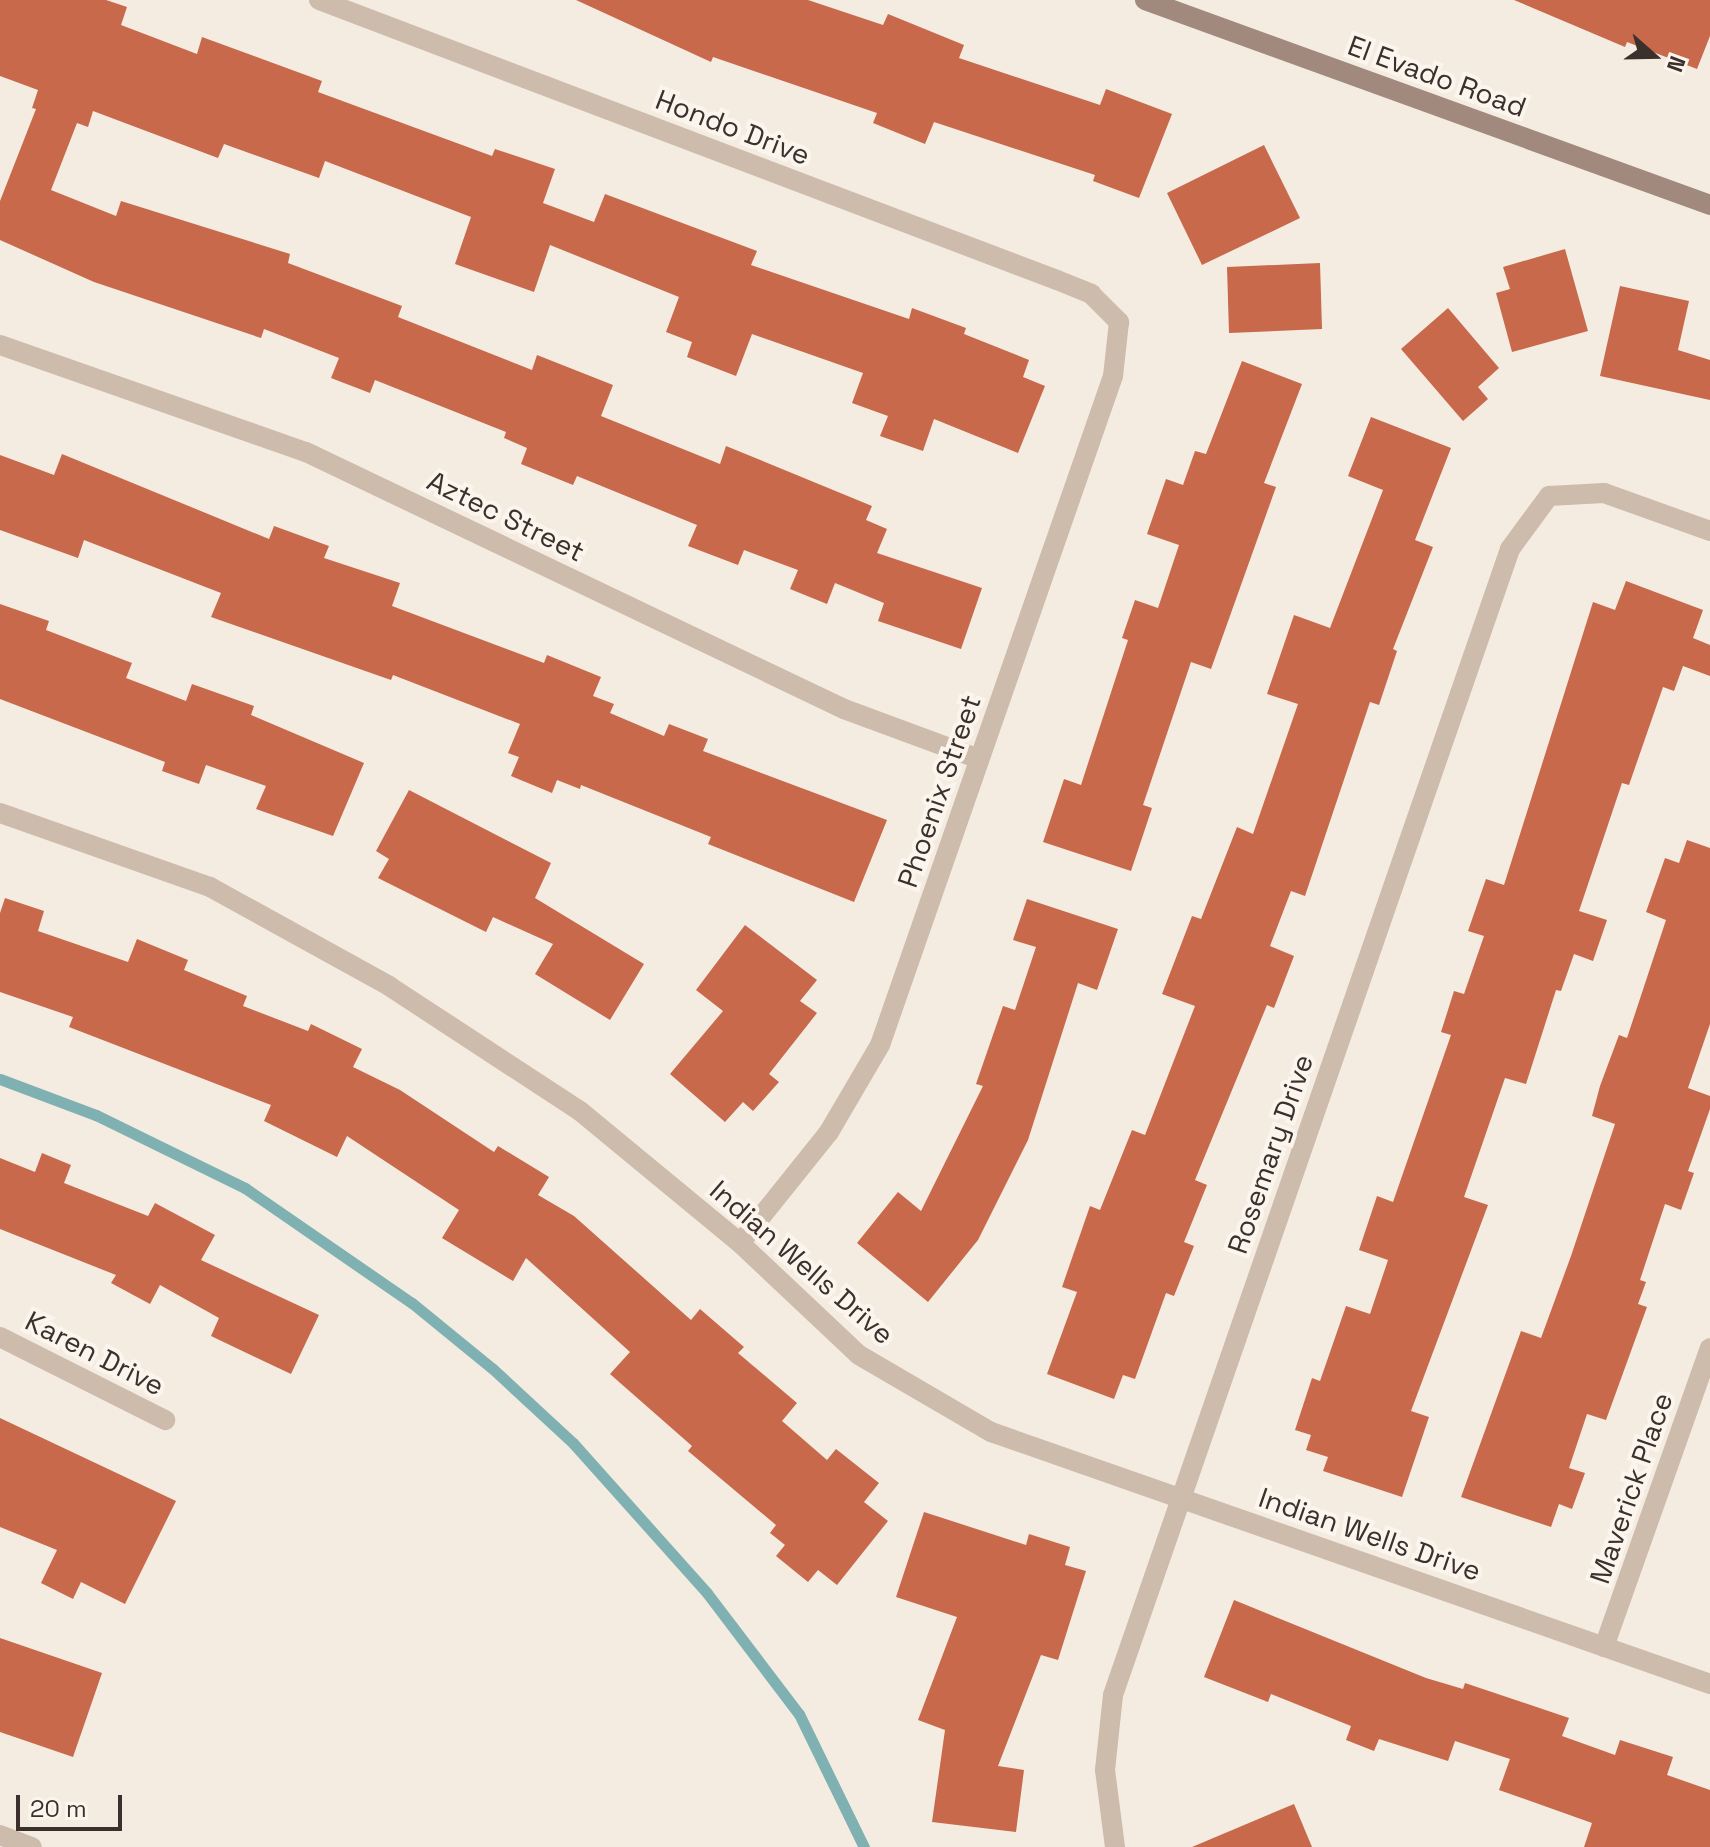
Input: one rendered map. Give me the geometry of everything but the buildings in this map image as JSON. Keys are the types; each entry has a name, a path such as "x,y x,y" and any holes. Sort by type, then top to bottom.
{"main road":[{"name":"El Evado Road","path":"1145,0 1710,205"}],"street":[{"name":"Hondo Drive","path":"319,0 1057,280 1091,294 1119,322"},
{"name":"Phoenix Street","path":"740,1243 829,1132 880,1045 1113,376 1119,322"},
{"name":"Aztec Street","path":"0,345 306,452 844,709 979,759"},
{"name":"Rosemary Drive","path":"1115,1847 1105,1770 1113,1695 1510,549 1549,496 1604,493 1710,531"},
{"name":"Indian Wells Drive","path":"0,813 210,887 389,986 580,1111 740,1243 859,1355 991,1432 1710,1684"},
{"name":"Karen Drive","path":"0,1337 165,1420"},
{"name":"Maverick Place","path":"1604,1647 1710,1348"},
{"path":"0,1835 32,1847"}],"waterway":[{"path":"0,1079 96,1115 245,1188 412,1303 493,1369 573,1443 707,1593 799,1714 864,1847"}]}
